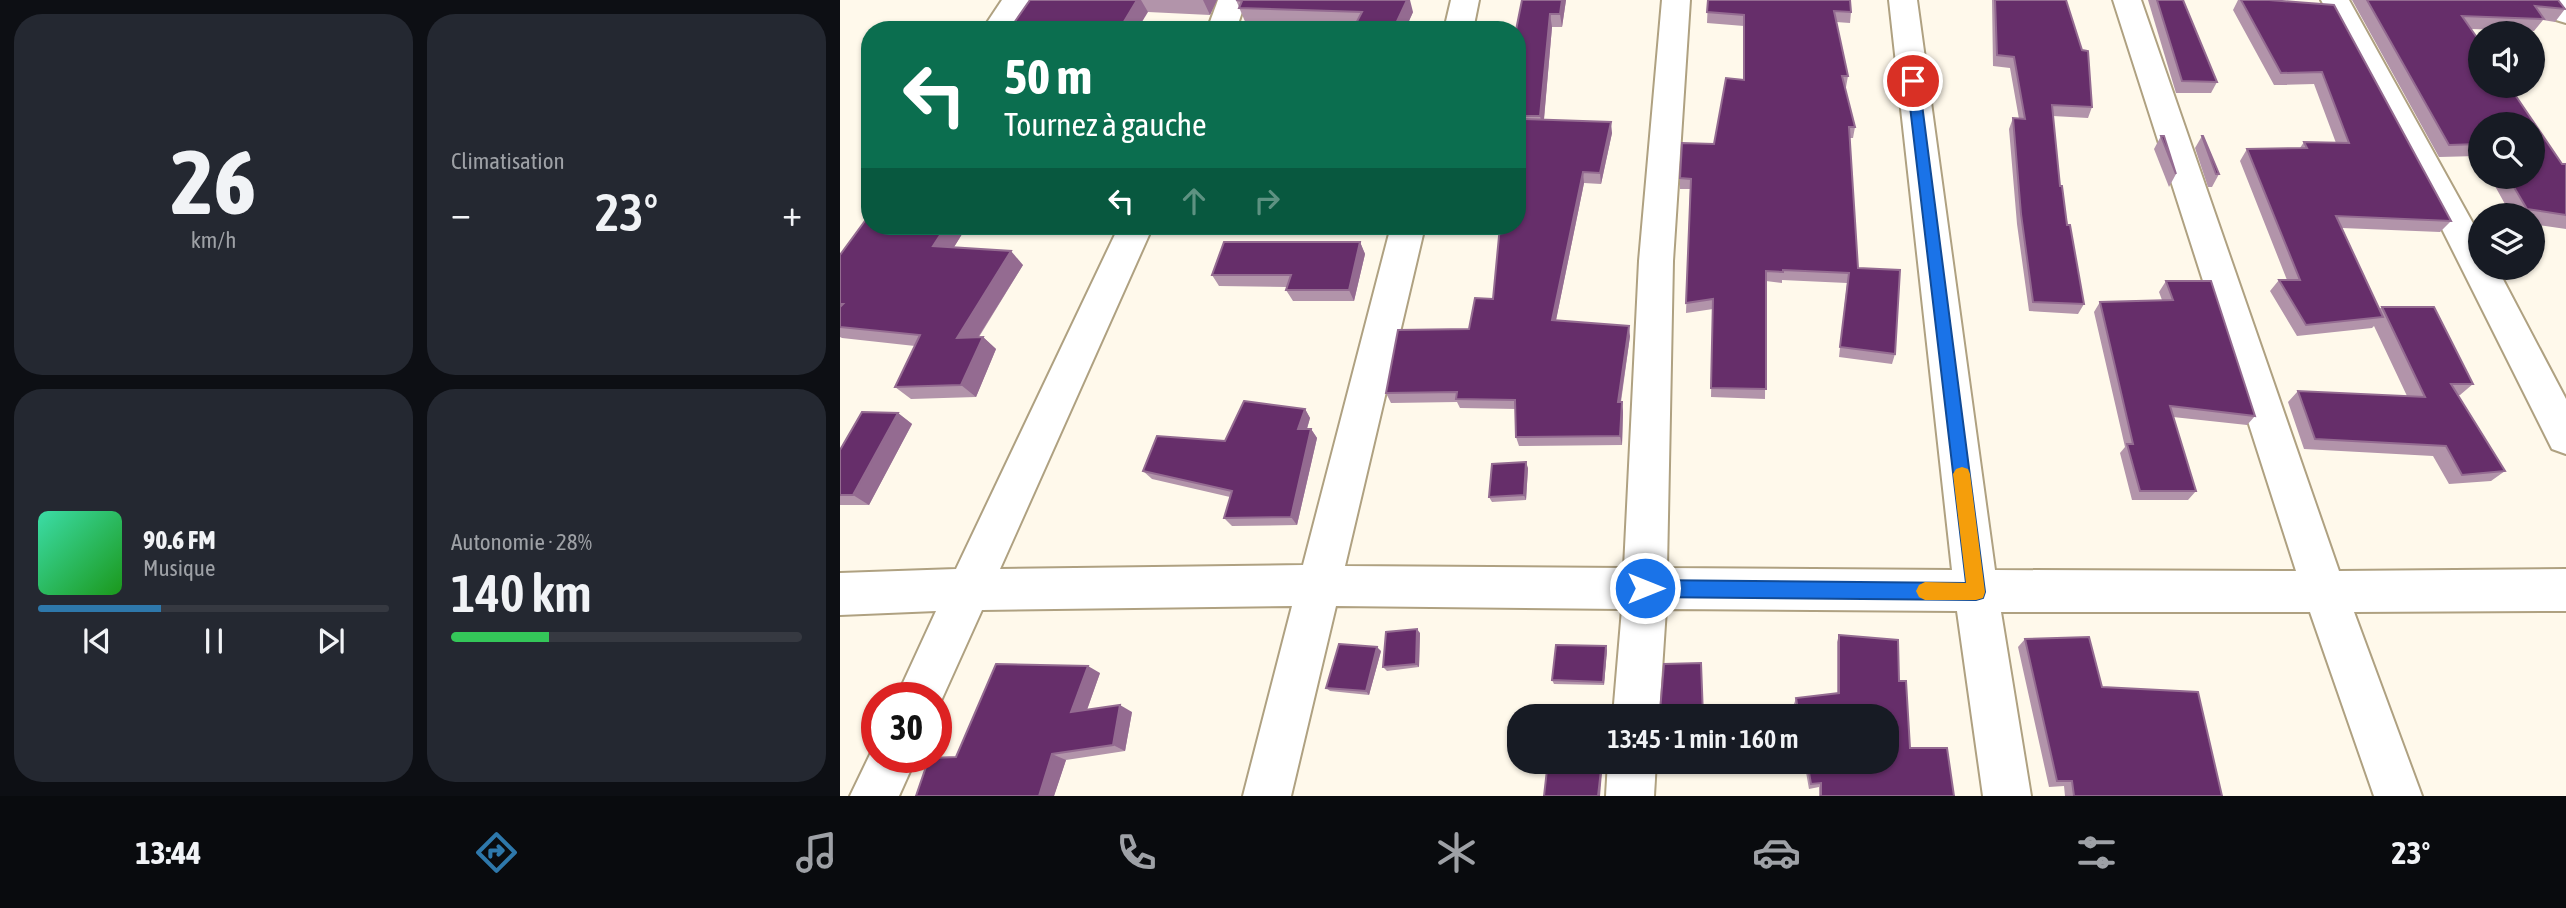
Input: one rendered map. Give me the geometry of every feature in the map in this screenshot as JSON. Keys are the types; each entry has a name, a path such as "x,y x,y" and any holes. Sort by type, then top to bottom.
{"street":[{"path":"1002,21 1016,0"},
{"path":"1224,21 1232,0"},
{"path":"1460,21 1465,0"},
{"path":"1637,704 1645,588 1656,261 1676,0"},
{"path":"1903,0 1976,592 2007,796"},
{"path":"2127,0 2325,592 2398,796"},
{"path":"2335,0 2419,151 2566,437"},
{"path":"2555,0 2566,14"},
{"path":"926,682 1132,235"},
{"path":"1268,796 1406,235"},
{"path":"840,594 968,589 1320,584 1976,592 2566,590"},
{"path":"874,796 884,773"},
{"path":"1630,796 1631,774"}],"building":[{"path":"1030,0 1137,0 1124,21 1015,21"},
{"path":"1236,0 1407,0 1397,21 1357,21 1362,12 1239,8 1242,1"},
{"path":"1522,0 1562,0 1560,14 1550,14 1540,116 1526,116 1526,21 1518,21"},
{"path":"1708,0 1850,0 1851,12 1834,11 1848,76 1842,76 1855,127 1849,127 1858,268 1900,270 1895,354 1840,347 1849,273 1766,271 1766,389 1711,388 1713,299 1686,303 1691,179 1680,178 1682,143 1714,144 1726,78 1744,80 1744,15 1707,12"},
{"path":"1995,0 2066,0 2082,50 2088,51 2092,107 2052,105 2060,186 2084,304 2033,302 2021,214 2013,118 2025,119 2014,57 1997,55"},
{"path":"2157,0 2183,0 2217,82 2182,81"},
{"path":"2241,0 2334,5 2451,221 2336,216 2383,317 2306,325 2279,280 2300,280 2247,149 2307,148 2304,142 2349,143 2322,72 2281,73"},
{"path":"2367,0 2558,0 2565,9 2535,6 2544,19 2462,16 2468,25 2468,98 2517,98 2527,112 2468,112 2468,144 2449,145"},
{"path":"1526,119 1611,122 1600,173 1583,172 1552,320 1629,326 1618,402 1622,402 1620,436 1516,437 1515,400 1456,399 1457,392 1386,393 1398,330 1469,329 1475,298 1493,299 1499,235 1526,235"},
{"path":"2161,136 2164,136 2176,174"},
{"path":"2203,136 2219,174 2216,174"},
{"path":"2545,139 2562,164 2566,164 2566,215 2545,212 2545,203 2523,203 2515,189 2545,189"},
{"path":"861,226 861,235 940,235 933,246 1011,251 957,338 983,337 961,385 895,387 920,335 840,327 840,307 843,304 840,304 840,255"},
{"path":"1224,242 1360,242 1349,290 1286,290 1291,275 1212,275"},
{"path":"2166,281 2211,281 2255,416 2170,406 2196,491 2140,491 2127,444 2133,444 2100,302 2173,300"},
{"path":"2382,307 2434,307 2473,384 2451,384 2505,471 2462,475 2446,446 2315,439 2298,391 2425,397"},
{"path":"1244,401 1305,409 1298,429 1311,429 1291,517 1224,518 1232,491 1143,471 1157,436 1225,441"},
{"path":"862,412 898,413 853,495 840,495 840,450"},
{"path":"1526,462 1524,495 1489,497 1492,464"},
{"path":"1417,629 1416,664 1383,667 1386,632"},
{"path":"1839,635 1898,640 1899,681 1906,681 1910,748 1947,748 1954,796 1821,796 1821,783 1811,784 1809,774 1899,774 1899,704 1797,704 1796,698 1839,693"},
{"path":"2089,637 2102,687 2198,692 2222,796 2074,796 2072,781 2057,781 2025,639"},
{"path":"1339,644 1377,647 1366,691 1326,688"},
{"path":"1556,645 1606,646 1603,682 1552,680"},
{"path":"1701,663 1703,704 1661,704 1664,664"},
{"path":"996,664 1088,666 1071,712 1120,705 1113,745 1052,754 1039,796 916,796 924,773 952,773 952,757 956,757"},
{"path":"1547,774 1601,774 1598,796 1544,796"}],"slow traffic":[{"path":"1925,591 1976,592 1962,474"}],"route":[{"path":"1645,588 1976,592 1913,81"}]}
